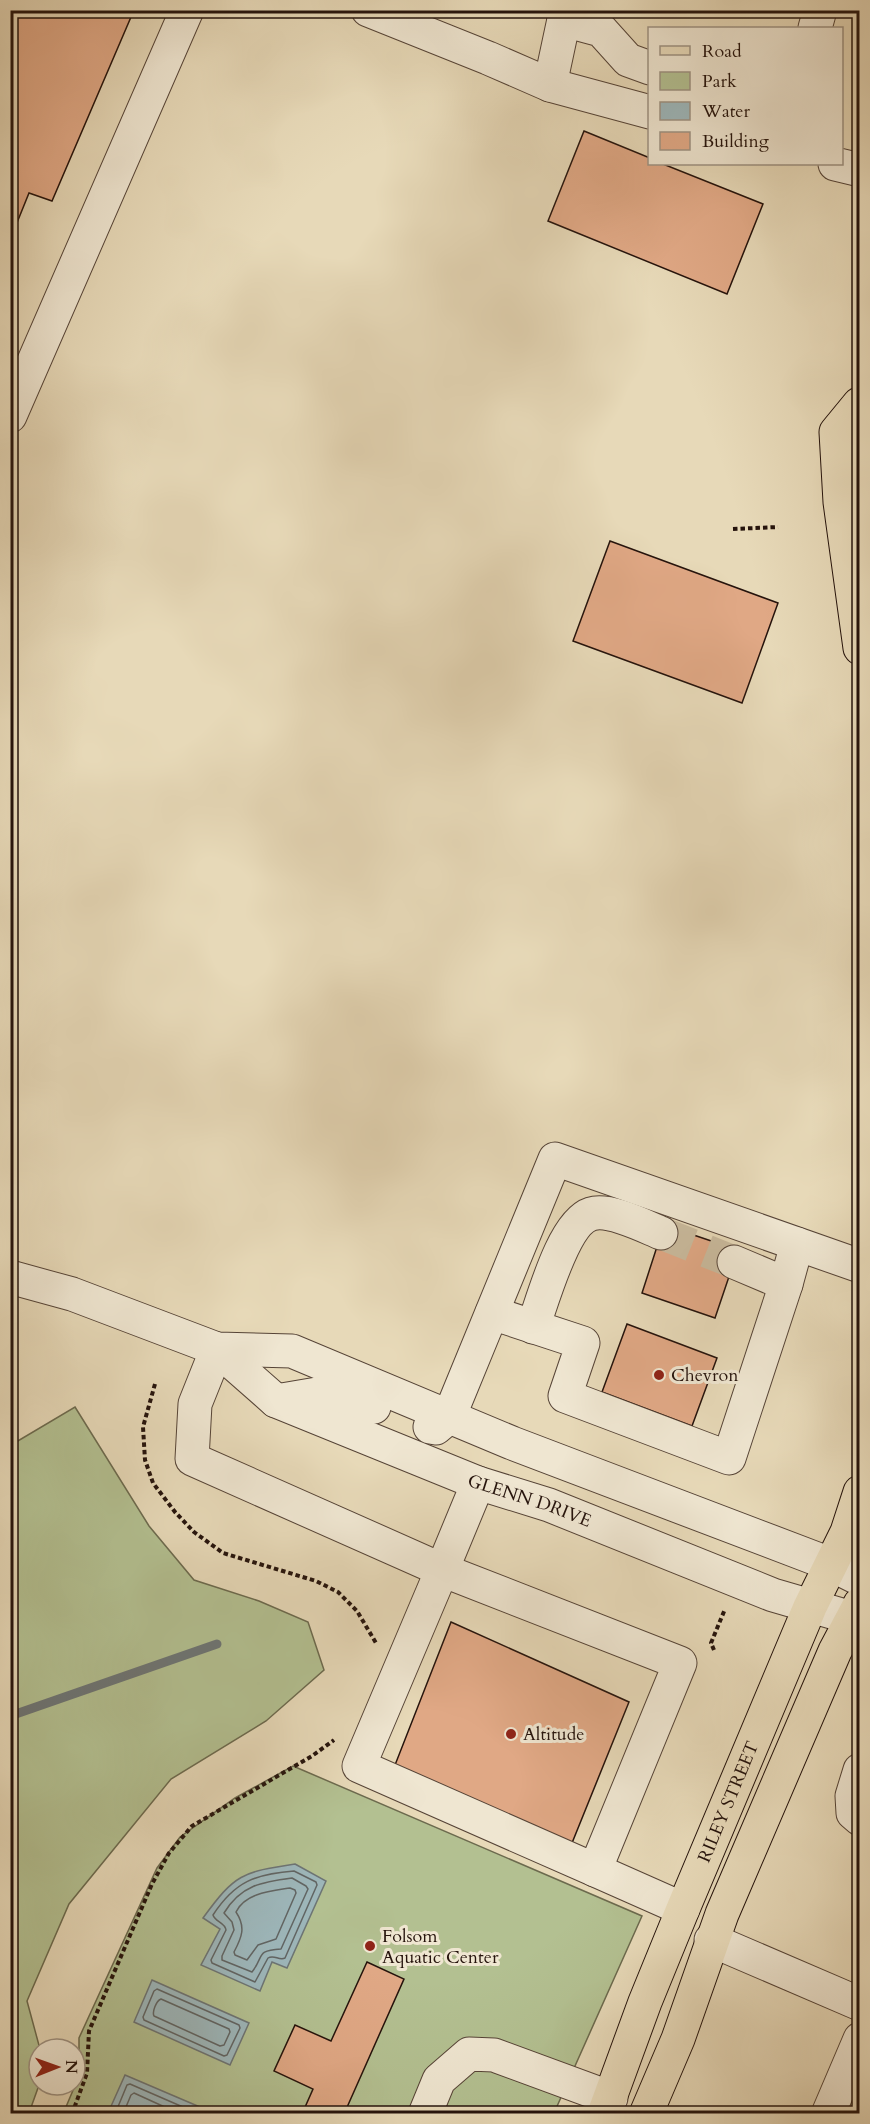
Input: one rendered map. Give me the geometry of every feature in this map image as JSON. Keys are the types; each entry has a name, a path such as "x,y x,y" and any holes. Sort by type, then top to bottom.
{"main road":[{"path":"859,397 836,432 850,512 860,648"},
{"name":"RILEY STREET","path":"607,2106 645,2002 683,1909 810,1606 847,1532 860,1492"},
{"name":"RILEY STREET","path":"646,2114 678,2039 711,1940 835,1651 857,1614"}],"street":[{"path":"10,416 187,10"},
{"path":"368,10 550,85 648,111"},
{"path":"815,27 820,10"},
{"path":"550,85 565,15 602,30 628,60 648,67"},
{"path":"839,165 860,170"},
{"path":"276,1401 329,1392 367,1404 415,1424 436,1428 449,1417 555,1159 860,1266"},
{"path":"533,1327 562,1247 575,1224 591,1213 616,1214 662,1233"},
{"path":"492,1313 583,1344 566,1396 729,1458 797,1244"},
{"path":"734,1262 786,1284"},
{"name":"GLENN DRIVE","path":"10,1277 82,1298 217,1349 292,1351 512,1443 830,1564 860,1579"},
{"path":"217,1349 195,1404 192,1459 442,1570 680,1663 595,1870"},
{"name":"GLENN DRIVE","path":"217,1349 276,1401 478,1483 549,1505 773,1595 810,1606 857,1614"},
{"path":"478,1483 359,1766 683,1909"},
{"path":"860,1770 852,1796 853,1813 860,1819"},
{"path":"711,1940 860,2004"},
{"path":"828,2114 860,2039"},
{"path":"425,2114 439,2080 469,2054 494,2055 607,2106"}],"path":[{"path":"733,529 778,527"},
{"path":"155,1384 143,1427 145,1460 153,1483 175,1512 194,1532 223,1553 316,1581 338,1592 357,1611 375,1641 377,1652"},
{"path":"714,1650 711,1642 726,1606"},
{"path":"72,2114 87,2073 89,2031 152,1884 169,1853 192,1826 312,1755 338,1737"}],"green space":[{"path":"75,1407 149,1526 194,1580 259,1601 308,1622 324,1670 266,1721 171,1779 69,1904 27,2001 37,2037 27,2037 27,2097 35,2097 29,2113 11,2113 11,1445"},
{"name":"Folsom Aquatic Center","path":"293,1766 642,1916 554,2113 63,2114 70,2097 87,2097 87,2037 79,2037 157,1868 180,1837 235,1798"}],"water":[{"path":"295,1864 326,1881 287,1968 272,1962 260,1991 201,1965 220,1929 203,1918 223,1892 251,1873"},
{"path":"152,1980 249,2023 230,2065 134,2022"},
{"path":"125,2075 214,2113 108,2113"}],"building":[{"path":"10,10 134,10 52,201 29,193 10,240"},
{"path":"584,131 648,157 648,165 666,165 763,204 727,294 548,221"},
{"path":"610,541 778,603 742,703 573,641"},
{"path":"664,1225 738,1250 715,1318 642,1293"},
{"name":"Chevron","path":"627,1324 717,1358 692,1426 602,1392"},
{"name":"Altitude","path":"451,1622 629,1702 572,1843 395,1765"},
{"path":"367,1962 404,1979 344,2114 302,2114 313,2089 274,2071 295,2025 331,2041"}],"waterway":[{"path":"10,1716 217,1644"}],"tunnel":[{"path":"661,1233 734,1262"}],"place":[{"name":"Chevron","path":"659,1375"},
{"name":"Altitude","path":"511,1734"},
{"name":"Folsom Aquatic Center","path":"370,1946"}]}
